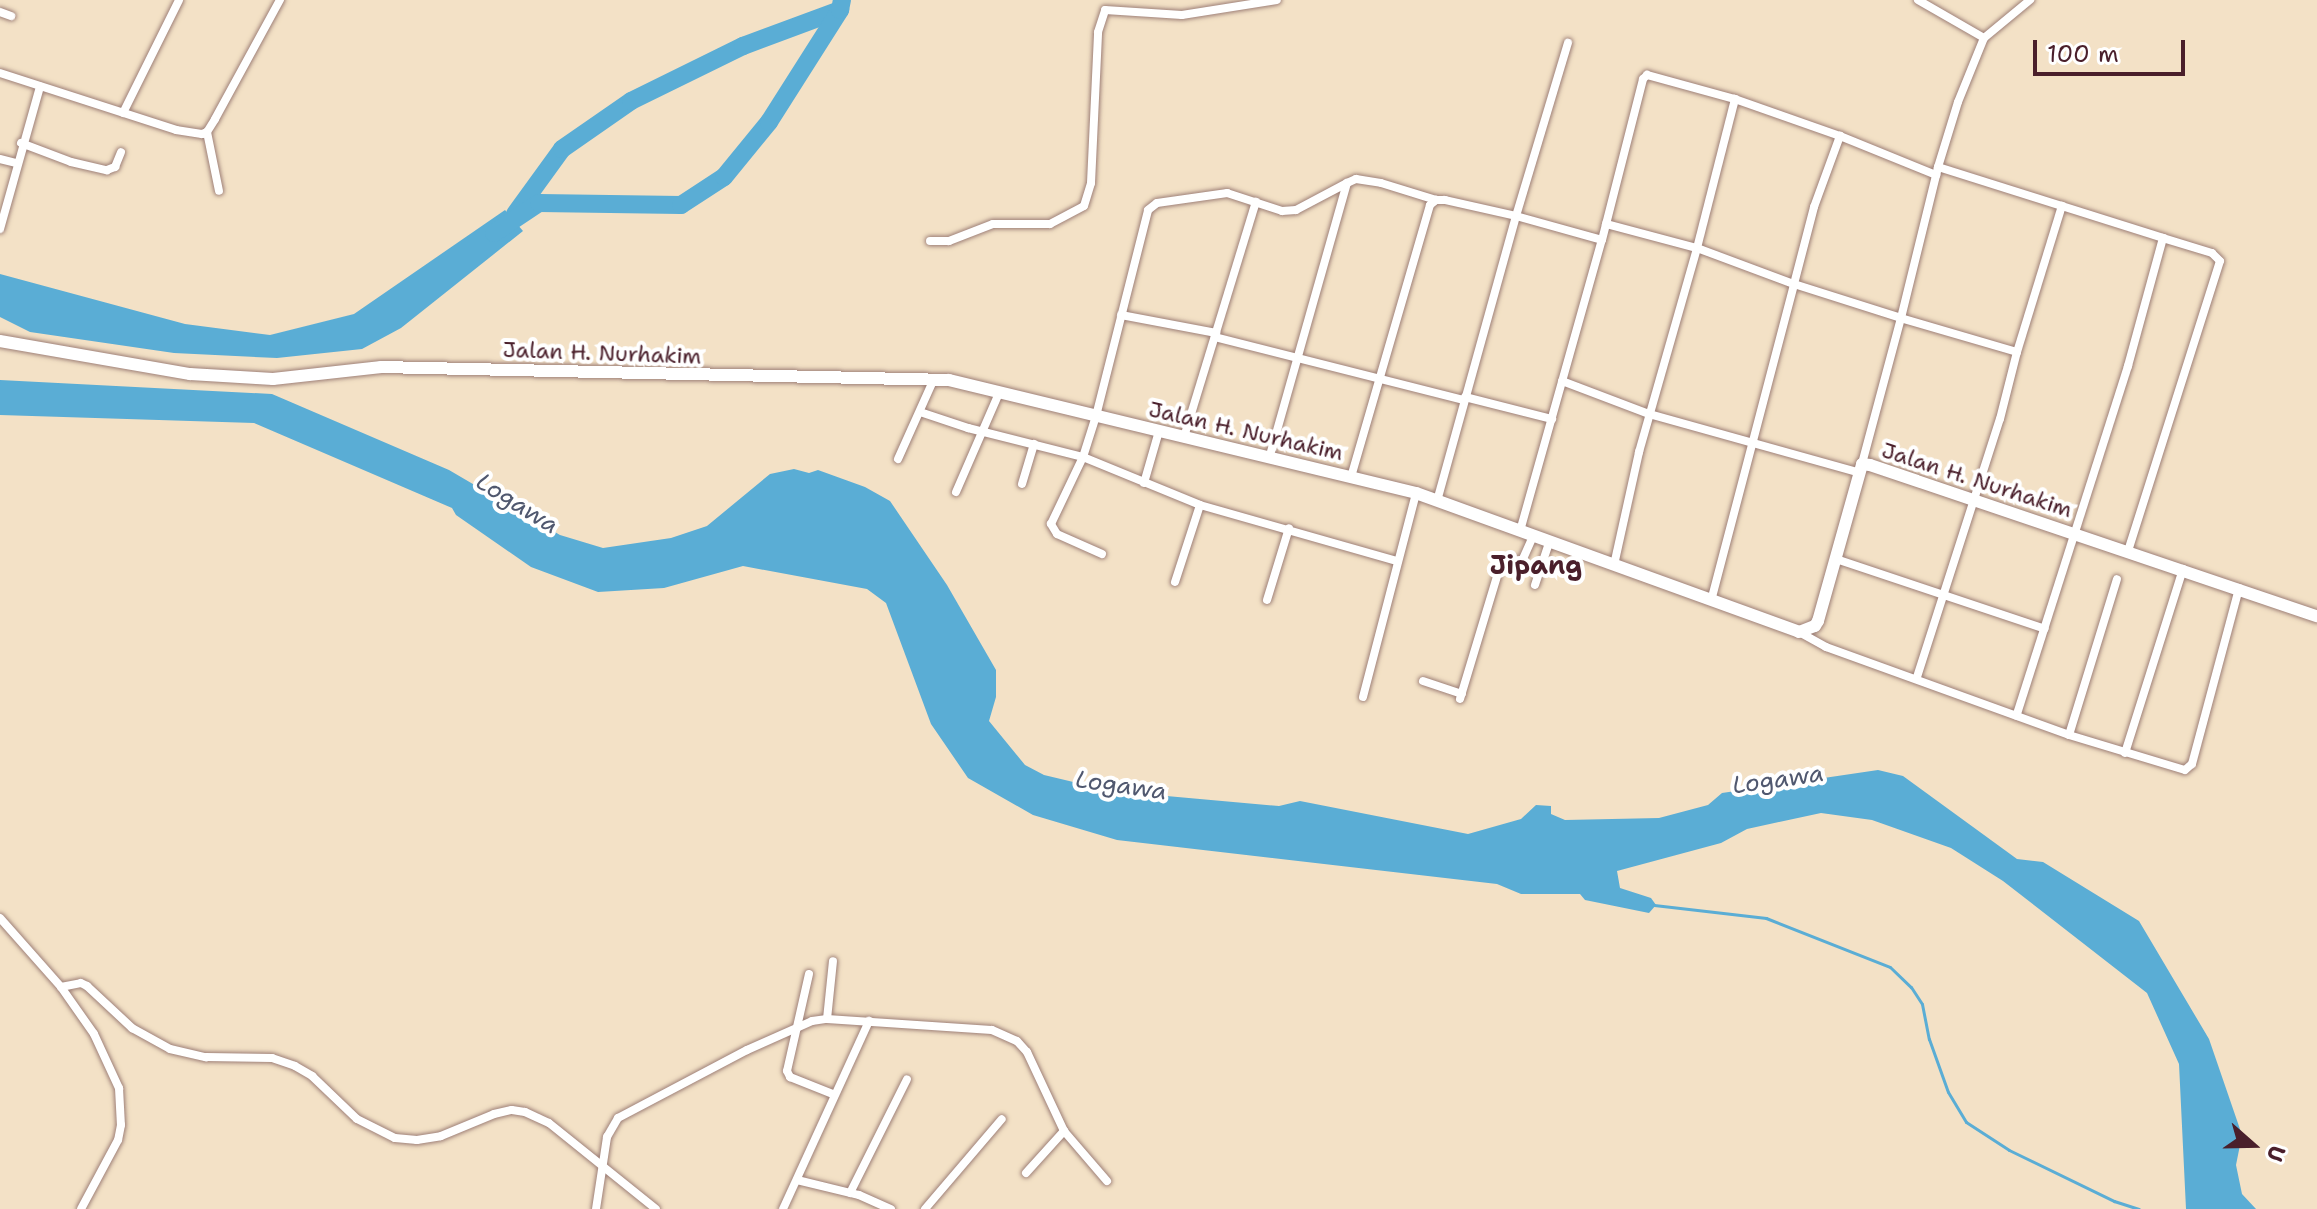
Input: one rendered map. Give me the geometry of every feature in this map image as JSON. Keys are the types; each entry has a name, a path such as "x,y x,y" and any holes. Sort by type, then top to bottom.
{"main road":[{"name":"Jalan H. Nurhakim","path":"0,341 190,374 273,379 381,367 934,379 1000,391 1416,493 1799,632 1815,626 1861,469 1975,498 2317,616"}],"street":[{"path":"123,113 179,0"},
{"path":"219,191 207,132 280,0"},
{"path":"930,241 949,241 993,224 1050,224 1084,206 1091,183 1098,32 1105,10 1182,15 1277,0"},
{"path":"1918,0 1984,38"},
{"path":"1562,381 1649,414 1754,444 1861,469 1937,171 1958,102 1984,38 2030,0"},
{"path":"0,12 11,16"},
{"path":"1437,501 1516,216 1568,43"},
{"path":"0,73 192,133 207,132"},
{"path":"1520,531 1645,76 1735,99 1937,171 2212,253 2220,261 2128,551"},
{"path":"0,229 21,143 40,87"},
{"path":"1614,565 1649,414 1697,248 1735,99"},
{"path":"1711,601 1814,207 1840,136"},
{"path":"21,143 71,162 107,170 115,167 121,152"},
{"path":"0,159 16,163"},
{"path":"1102,554 1057,534 1051,524 1083,457 1152,206 1227,193 1282,211 1296,210 1356,179 1381,183 1436,200 1516,216 1602,240"},
{"path":"1269,458 1347,183"},
{"path":"1351,477 1415,250 1430,205 1436,200"},
{"path":"1184,437 1256,202"},
{"path":"1917,677 1975,498 2062,206"},
{"path":"1606,224 1697,248 1794,284 2017,352"},
{"path":"2016,716 2128,366 2163,238"},
{"path":"1121,315 1215,335 1552,419"},
{"path":"898,459 934,379"},
{"path":"956,492 1000,391"},
{"path":"920,412 1083,457 1200,505 1397,561"},
{"path":"1144,483 1159,431"},
{"path":"1022,484 1034,444"},
{"path":"1363,697 1416,493"},
{"path":"1175,582 1200,505"},
{"path":"1267,600 1289,528"},
{"path":"1423,681 1461,696 1502,560 1522,561 1533,536"},
{"path":"1535,585 1549,543"},
{"path":"1836,559 2045,629"},
{"path":"2125,753 2183,569"},
{"path":"2069,735 2117,579"},
{"path":"1799,632 1826,647 1917,677 2016,716 2180,770 2190,769 2239,588"},
{"path":"0,918 61,987 94,1034 119,1088 121,1109 118,1140 81,1209"},
{"path":"827,1019 833,961"},
{"path":"809,974 793,1035 788,1074 835,1095"},
{"path":"61,987 81,983 87,986 132,1028 170,1049 206,1057 272,1058 295,1066 312,1076 357,1119 395,1138 417,1140 441,1136 512,1110 549,1123 656,1209"},
{"path":"596,1209 610,1128 627,1112 827,1019 868,1025 992,1030 1017,1041 1027,1052 1061,1134 1107,1181"},
{"path":"783,1209 868,1025"},
{"path":"850,1193 907,1079"},
{"path":"925,1209 1002,1119"},
{"path":"1026,1173 1061,1134"},
{"path":"797,1180 850,1193 891,1209"}],"water":[{"path":"505,210 523,231 401,328 362,349 277,358 174,353 30,332 0,317 0,274 185,324 270,335 354,314"},
{"path":"0,380 272,394 449,470 560,535 603,548 671,538 707,526 770,474 794,469 809,473 818,470 865,487 890,501 947,585 996,670 996,697 989,721 1025,765 1044,775 1111,791 1279,806 1300,801 1468,834 1521,819 1536,805 1551,806 1551,814 1565,820 1659,818 1708,805 1722,793 1878,770 1903,776 2017,859 2043,862 2139,921 2209,1039 2242,1135 2236,1165 2242,1194 2256,1209 2186,1209 2179,1064 2147,993 2003,881 1951,848 1872,820 1821,813 1747,829 1721,843 1617,871 1620,888 1651,898 1656,905 1649,913 1585,900 1580,894 1521,894 1497,884 1117,840 1033,815 968,778 931,724 886,603 867,589 743,566 664,588 598,592 531,567 456,515 452,508 254,423 0,415"}],"waterway":[{"path":"494,233 539,203 681,205 724,177 769,122 840,10 842,0"},
{"path":"515,214 562,149 631,101 743,46 840,10"},
{"path":"1654,905 1766,918 1890,967 1911,987 1922,1004 1929,1039 1948,1092 1966,1122 2009,1150 2114,1201 2139,1209"}],"district":[{"name":"Jipang","path":"1536,565"}],"water label":[{"name":"Logawa","path":"517,504"},
{"name":"Logawa","path":"1778,780"},
{"name":"Logawa","path":"1121,786"}]}
